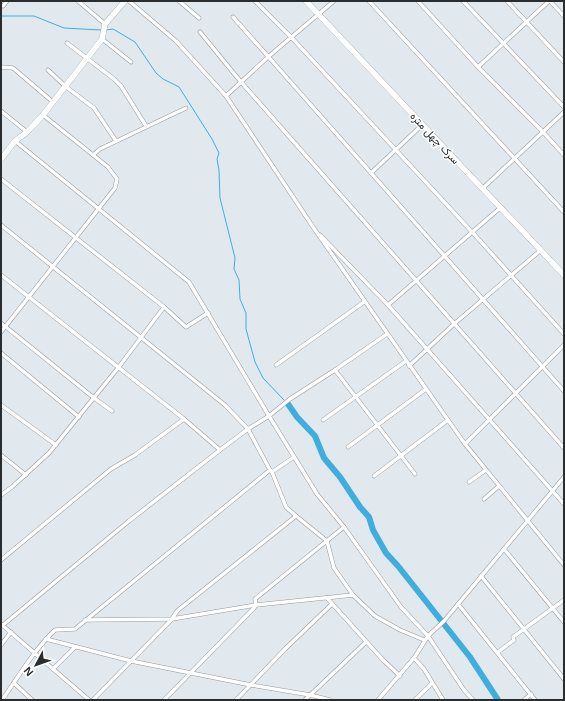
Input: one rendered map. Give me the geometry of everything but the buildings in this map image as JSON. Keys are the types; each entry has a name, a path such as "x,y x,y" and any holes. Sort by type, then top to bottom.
{"street":[{"path":"3,6 7,1"},
{"path":"78,1 104,28"},
{"path":"1,158 15,140 27,132 43,115 102,39 104,28 125,1"},
{"path":"129,1 176,41 226,96 312,227 465,444 564,565"},
{"path":"179,1 199,18"},
{"path":"255,1 291,37 512,275 564,334"},
{"name":"سرک چهل متره","path":"306,1 564,275"},
{"path":"226,96 268,57 334,1"},
{"path":"370,1 564,212"},
{"path":"418,1 478,67 564,155"},
{"path":"463,1 564,107"},
{"path":"506,1 564,62"},
{"path":"478,67 550,1 564,16"},
{"path":"233,17 564,391"},
{"path":"200,32 241,82 564,448"},
{"path":"102,39 131,62"},
{"path":"67,43 121,86 146,126"},
{"path":"1,67 14,68 53,102"},
{"path":"48,70 65,86 94,108 116,141"},
{"path":"93,155 100,149 186,108"},
{"path":"1,111 27,132"},
{"path":"482,189 542,131 564,112"},
{"path":"1,332 115,188 116,179 108,167 43,115"},
{"path":"371,173 422,125"},
{"path":"15,140 189,282 317,494 344,527 401,607 428,636 464,690 473,700"},
{"path":"1,178 164,306 186,327 208,313"},
{"path":"388,305 473,233 500,208"},
{"path":"1,225 225,405 248,429 271,471 286,507 327,541 334,568 353,595 375,616 400,630 424,640"},
{"path":"312,227 388,305 564,504"},
{"path":"409,366 454,324 541,250"},
{"path":"1,275 28,298 184,419 220,450"},
{"path":"276,366 364,302"},
{"path":"1,495 49,454 118,368 164,306"},
{"path":"1,323 112,411"},
{"path":"89,700 2,624 129,521 220,450 248,429 269,416 290,399 336,370 387,334"},
{"path":"465,444 564,345"},
{"path":"1,353 80,416"},
{"path":"324,420 406,361"},
{"path":"336,370 355,397 415,474"},
{"path":"348,447 426,389"},
{"path":"1,405 56,445"},
{"path":"1,560 111,470 184,419"},
{"path":"374,476 448,420"},
{"path":"1,455 26,475"},
{"path":"2,700 35,653 55,630 75,629 271,471 294,458"},
{"path":"469,482 486,470"},
{"path":"378,700 414,658 424,640 441,625 564,477"},
{"path":"484,499 499,486"},
{"path":"93,700 172,619 177,611 296,516"},
{"path":"256,605 255,599 344,527"},
{"path":"504,549 564,622"},
{"path":"481,576 564,679"},
{"path":"85,620 172,619 256,605 353,595"},
{"path":"327,598 366,642 400,676"},
{"path":"498,652 514,640 513,637 564,600"},
{"path":"236,700 285,649 332,604"},
{"path":"458,604 535,700"},
{"path":"164,700 192,673 256,605"},
{"path":"1,645 11,632"},
{"path":"46,639 131,662 330,700"},
{"path":"305,700 366,642"},
{"path":"53,669 75,647"},
{"path":"414,658 424,669 443,700"},
{"path":"14,683 32,700"},
{"path":"415,700 432,683"},
{"path":"524,700 531,694"}],"waterway":[{"path":"1,16 34,16 64,28 101,30"},
{"path":"106,30 113,29 135,42 156,73 163,79 179,87 212,139 219,153 217,159 220,198 235,258 234,269 239,280 240,299 246,313 246,329 255,362 263,378 284,400"},
{"path":"288,404 297,417 315,436 324,458 369,517 373,530 386,553 470,657 498,700"}]}
